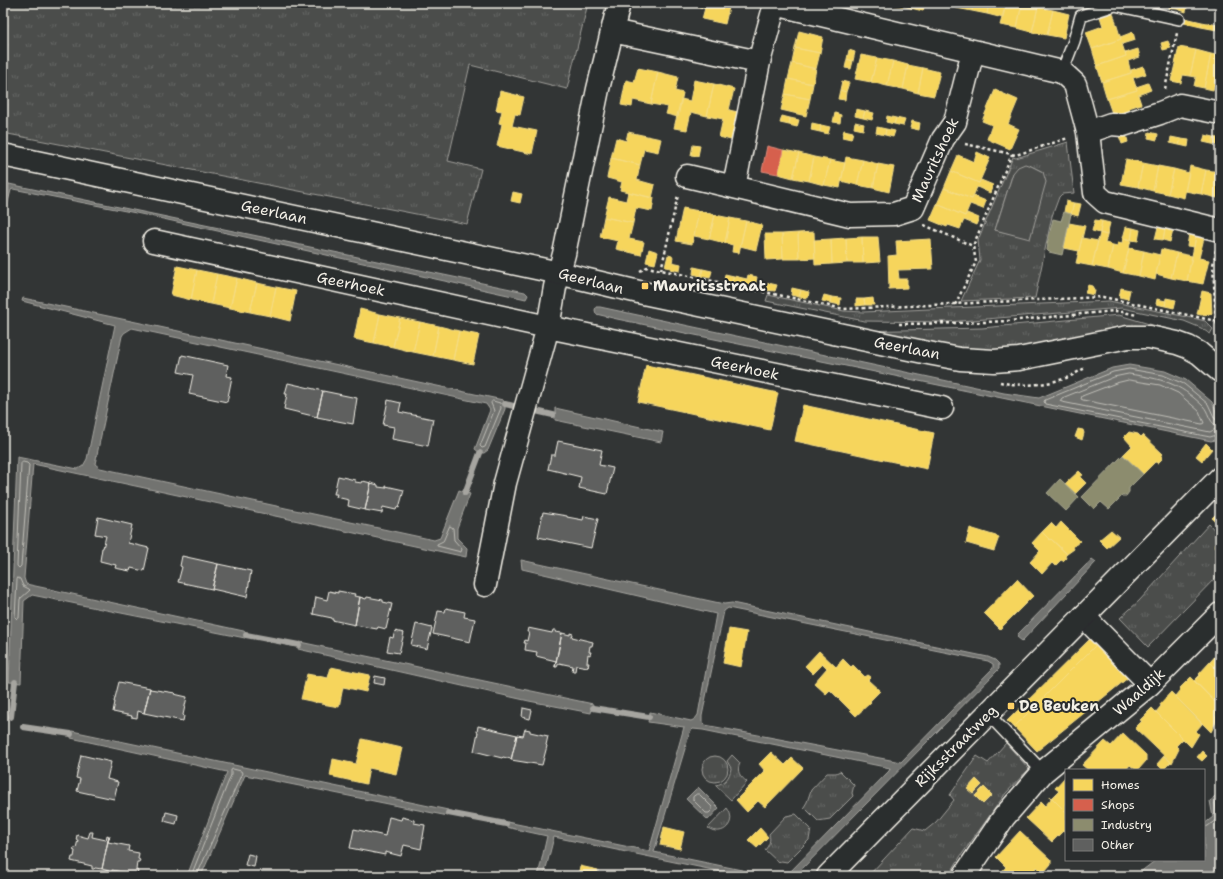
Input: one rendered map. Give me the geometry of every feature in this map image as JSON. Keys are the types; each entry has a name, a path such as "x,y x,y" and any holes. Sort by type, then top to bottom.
{"street":[{"path":"485,585 504,483 548,327 598,89 619,3"},
{"path":"734,187 759,62 775,4 828,15 1062,72 1075,84 1088,132 1095,193 1105,202 1218,238"},
{"path":"612,31 759,62"},
{"name":"Mauritshoek","path":"687,176 850,215 894,214 912,208 943,139 955,122 973,51"},
{"path":"1088,132 1111,124 1123,125 1180,105 1220,113"},
{"name":"Geerlaan","path":"3,155 559,273 642,293 960,359 994,361 1019,360 1128,337 1149,337 1188,347 1200,353 1220,370"},
{"name":"Geerhoek","path":"154,241 548,327 942,408"},
{"name":"Rijksstraatweg","path":"828,876 1220,478"},
{"name":"Waaldijk","path":"964,876 1004,816 1043,772 1150,684 1220,614"},
{"path":"1084,616 1150,684"}],"lane":[{"path":"1062,72 1082,16 1114,5 1179,19"},
{"path":"988,714 1043,772"}],"path":[{"path":"1160,113 1179,19"},
{"path":"943,139 1016,155 1088,132"},
{"path":"955,305 976,262 973,246 1012,154"},
{"path":"661,270 680,183 687,176"},
{"path":"904,211 920,222 973,246"},
{"path":"1218,238 1212,265 1216,321 1220,334"},
{"name":"Geerlaan","path":"646,275 640,271 647,267 844,309 1103,297 1216,321"},
{"name":"Geerlaan","path":"898,324 1007,321 1115,311 1137,315"}],"green space":[{"path":"3,3 588,3 567,89 470,65 448,161 481,169 467,224 3,133"},
{"path":"1068,142 1074,193 1062,194 1059,197 1052,216 1035,298 961,301 980,260 978,240 1013,157 1016,158","holes":["1031,166 1043,172 1030,238 995,230 1013,173"]},
{"path":"1025,164 1043,172 1046,182 1030,239 995,230 1013,173 1018,167"},
{"path":"768,295 844,311 863,312 1109,301 1205,321 1213,329 1210,334 1201,328 1184,321 1122,308 948,322 864,321 766,301"},
{"path":"1119,315 1166,329 1125,327 1007,351 936,347 860,331 982,328"},
{"path":"1209,524 1220,536 1220,573 1148,647 1120,618 1139,601"},
{"path":"1006,743 1029,769 1006,793 960,857 949,876 873,876 870,874 913,828 925,831 936,822 954,800 950,795 977,756 988,763"},
{"path":"732,755 740,763 738,769 739,774 747,782 731,800 715,785 724,782 728,777 731,768 727,761"},
{"path":"715,756 724,760 728,769 724,778 715,782 706,778 702,769 706,760"},
{"path":"840,771 854,785 852,793 853,796 830,819 818,821 804,807 811,790 827,773 836,773"},
{"path":"727,808 731,818 727,827 724,830 719,831 714,831 708,828"},
{"path":"796,814 811,829 809,840 787,862 778,862 765,850 770,839 769,834 786,816"}],"water":[{"path":"6,184 525,292 528,295 526,299 136,213 13,189 11,190 3,222 3,191"},
{"path":"23,298 503,400 505,409 488,450 484,453 480,453 475,449 490,410 486,404 132,328 122,336 95,464 100,468 434,540 440,538 459,490 470,494 457,528 457,538 467,548 466,557 33,464 24,578 26,584 248,632 245,638 32,595 24,601 21,683 9,682 17,457 78,469 83,466 87,459 115,325 22,301"},
{"path":"596,307 1004,393 1039,398 1112,368 1129,365 1165,371 1186,380 1212,402 1220,420 1220,433 1218,439 1211,441 617,319 596,314"},
{"path":"555,408 663,432 661,442 555,420"},
{"path":"1092,559 1096,562 1022,641 1017,637 1018,634"},
{"path":"521,560 724,604 732,603 988,657 995,660 999,664 999,669 795,876 786,876 889,771 890,768 693,729 690,732 654,852 771,876 742,876 554,837 544,876 538,876 547,836 506,827 507,822 649,851 684,727 648,722 650,712 691,721 698,715 716,614 522,569","holes":["728,608 988,661 993,664 993,668 901,762 705,725 702,722 724,611"]},
{"path":"300,642 593,704 591,713 529,701 298,649"},
{"path":"72,731 448,810 448,816 245,775 201,876 187,876 227,772 71,738"},
{"path":"698,787 719,808 708,820 686,799"},
{"path":"1220,791 1220,876 1135,876 1155,861 1205,861 1205,823 1213,817 1210,801"}],"building: Homes":[{"path":"697,3 730,3 725,24 702,19 705,8 696,6"},
{"path":"908,3 907,7 891,4"},
{"path":"908,3 925,3 923,11 907,7"},
{"path":"941,3 957,3 956,8"},
{"path":"957,3 973,3 972,11 956,8"},
{"path":"973,3 989,3 987,14 972,11"},
{"path":"989,3 1006,3 1003,18 987,14"},
{"path":"1006,3 1022,3 1017,28 1000,25"},
{"path":"1022,3 1038,7 1032,32 1017,28"},
{"path":"1170,3 1179,3 1177,9 1169,8"},
{"path":"1179,3 1188,3 1186,12 1177,9"},
{"path":"1038,7 1053,10 1047,35 1032,32"},
{"path":"1053,10 1069,14 1064,38 1047,35"},
{"path":"1113,13 1121,39 1092,49 1086,32 1103,26 1100,17"},
{"path":"1185,18 1202,22 1201,27 1184,23"},
{"path":"1202,22 1218,25 1217,30 1201,27"},
{"path":"799,31 823,37 820,53 795,48"},
{"path":"1133,32 1135,40 1122,44 1126,56 1097,66 1092,49 1121,39 1120,37"},
{"path":"1168,41 1171,48 1163,50 1161,43"},
{"path":"1179,47 1196,50 1190,76 1183,75 1181,83 1171,81"},
{"path":"795,48 820,53 816,69 792,63"},
{"path":"1138,49 1140,57 1128,61 1131,73 1102,82 1097,66 1126,56 1125,53"},
{"path":"849,50 855,52 853,61 847,59"},
{"path":"1196,50 1211,54 1204,88 1194,86 1196,77 1190,76"},
{"path":"1211,54 1220,56 1220,83 1215,82 1213,90 1204,88"},
{"path":"861,55 877,58 871,82 855,79"},
{"path":"877,58 893,61 887,86 871,82"},
{"path":"847,59 853,61 851,69 845,68"},
{"path":"893,61 908,65 903,89 887,86"},
{"path":"792,63 816,69 813,84 788,79"},
{"path":"908,65 923,68 918,93 903,89"},
{"path":"1143,66 1146,74 1133,78 1137,90 1107,99 1102,82 1131,73 1131,70"},
{"path":"638,68 658,72 651,104 633,100 632,107 621,105 626,80 634,82"},
{"path":"923,68 940,72 934,96 918,93"},
{"path":"658,72 678,77 675,91 683,93 678,117 666,114 668,107 651,104"},
{"path":"788,79 813,84 810,99 785,94"},
{"path":"694,80 714,84 707,116 691,112 687,130 674,128 681,99 690,101"},
{"path":"842,81 849,83 846,92 840,90"},
{"path":"1148,83 1151,90 1138,95 1141,104 1129,108 1130,111 1113,116 1107,99 1137,90 1136,87"},
{"path":"714,84 734,89 729,110 738,112 731,140 719,137 723,119 707,116"},
{"path":"840,90 846,92 845,100 838,99"},
{"path":"995,90 1018,100 1008,124 1019,129 1010,149 987,139 992,125 982,121"},
{"path":"500,91 524,97 520,115 515,114 512,126 537,131 532,154 497,146 502,124 499,123 502,111 496,110"},
{"path":"785,94 810,99 806,116 781,110"},
{"path":"856,109 865,111 863,118 855,116"},
{"path":"865,111 874,113 872,120 863,118"},
{"path":"835,113 841,115 840,123 833,122"},
{"path":"782,116 790,118 789,125 780,123"},
{"path":"887,116 896,118 894,124 886,122"},
{"path":"790,118 799,120 797,127 789,125"},
{"path":"896,118 905,120 903,126 894,124"},
{"path":"912,121 920,123 919,130 910,128"},
{"path":"855,122 864,124 863,130 854,128"},
{"path":"812,123 821,125 820,132 811,130"},
{"path":"821,125 830,127 828,134 820,132"},
{"path":"877,127 886,129 885,135 876,133"},
{"path":"886,129 895,131 893,137 885,135"},
{"path":"844,130 853,132 851,139 842,137"},
{"path":"628,132 661,139 658,152 644,149 640,165 611,158 616,138 626,141"},
{"path":"1149,132 1158,134 1157,140 1148,138"},
{"path":"1126,134 1128,142 1122,144 1119,136"},
{"path":"1205,135 1214,137 1212,144 1203,142"},
{"path":"1171,137 1181,139 1179,145 1170,143"},
{"path":"1214,137 1220,139 1220,146 1212,144"},
{"path":"1181,139 1189,140 1188,147 1179,145"},
{"path":"693,145 700,146 698,156 691,155"},
{"path":"783,150 799,153 793,178 778,174"},
{"path":"977,152 990,158 979,183 951,171 958,155 974,162"},
{"path":"799,153 814,157 809,181 793,178"},
{"path":"814,157 830,160 824,185 809,181"},
{"path":"846,157 863,160 857,185 841,181"},
{"path":"611,158 640,165 637,180 655,185 652,198 620,190 622,182 607,178"},
{"path":"1126,159 1143,163 1138,187 1121,184"},
{"path":"830,160 845,163 840,188 824,185"},
{"path":"863,160 878,164 873,188 857,185"},
{"path":"1143,163 1158,166 1153,191 1138,187"},
{"path":"878,164 894,167 889,192 873,188"},
{"path":"1158,166 1174,169 1168,194 1153,191"},
{"path":"1190,166 1206,170 1201,194 1185,191"},
{"path":"1174,169 1189,173 1184,198 1168,194"},
{"path":"1206,170 1220,172 1217,198 1201,194"},
{"path":"951,171 979,183 981,180 993,185 990,193 977,187 972,199 944,188"},
{"path":"944,188 972,199 974,196 986,201 983,209 970,204 965,216 937,204"},
{"path":"513,192 522,194 520,203 511,201"},
{"path":"628,192 654,198 652,211 636,208 633,223 604,217 609,197 626,201"},
{"path":"1066,201 1074,203 1071,214 1064,212"},
{"path":"1074,203 1081,204 1078,216 1071,214"},
{"path":"937,204 965,216 967,213 979,218 976,225 964,220 960,229 948,225 947,227 930,220"},
{"path":"683,208 699,211 692,244 676,241"},
{"path":"699,211 715,215 709,239 694,236"},
{"path":"715,215 730,218 725,243 709,239"},
{"path":"604,217 633,223 629,239 644,242 641,255 616,249 618,241 600,237"},
{"path":"730,218 746,221 739,253 732,252 733,245 725,243"},
{"path":"1095,220 1102,221 1100,233 1092,231"},
{"path":"746,221 762,225 756,250 740,246"},
{"path":"1102,221 1110,223 1107,235 1100,233"},
{"path":"1069,223 1085,226 1079,251 1064,248"},
{"path":"1126,227 1133,228 1131,240 1123,238"},
{"path":"1158,227 1165,229 1163,240 1155,239"},
{"path":"1133,228 1140,230 1138,241 1131,240"},
{"path":"1165,229 1173,231 1170,242 1163,240"},
{"path":"814,232 815,258 799,259 798,233"},
{"path":"798,233 799,259 783,259 782,234"},
{"path":"1100,233 1107,235 1105,243 1113,245 1108,269 1092,266"},
{"path":"765,234 782,234 783,259 766,260"},
{"path":"1189,234 1196,236 1194,247 1187,246"},
{"path":"1196,236 1204,238 1199,258 1209,260 1203,284 1187,281"},
{"path":"862,237 878,237 880,262 863,263"},
{"path":"862,237 863,263 847,263 846,238"},
{"path":"846,238 847,263 832,264 831,239"},
{"path":"1082,238 1098,241 1092,266 1076,263"},
{"path":"1123,238 1131,240 1123,273 1108,269 1113,245 1117,246 1118,242 1122,243"},
{"path":"831,239 832,264 815,265 814,240"},
{"path":"931,239 933,269 898,270 899,279 907,279 907,288 889,289 888,256 897,255 896,241"},
{"path":"1129,248 1144,251 1139,276 1123,273"},
{"path":"649,249 658,252 655,264 646,262"},
{"path":"1161,249 1177,253 1171,278 1156,274"},
{"path":"1144,251 1160,255 1155,280 1139,276"},
{"path":"1177,253 1192,256 1187,281 1171,278"},
{"path":"668,255 672,256 672,262 681,264 680,271 665,267"},
{"path":"177,266 197,270 191,300 171,295"},
{"path":"694,267 703,269 701,276 693,274"},
{"path":"703,269 712,271 710,278 701,276"},
{"path":"197,270 217,274 211,304 191,300"},
{"path":"217,274 237,278 230,308 211,304"},
{"path":"725,274 734,276 732,282 724,281"},
{"path":"748,275 757,277 755,287 732,282 734,276 747,279"},
{"path":"237,278 257,283 250,312 230,308"},
{"path":"257,283 276,287 270,316 250,312"},
{"path":"768,283 777,285 775,291 766,290"},
{"path":"1088,285 1092,286 1095,291 1094,295 1085,293"},
{"path":"276,287 296,291 290,321 270,316"},
{"path":"792,288 801,290 799,297 791,295"},
{"path":"1121,288 1130,290 1128,299 1119,297"},
{"path":"801,290 809,292 808,298 799,297"},
{"path":"1202,291 1211,293 1212,314 1197,314"},
{"path":"1218,293 1220,293 1220,318 1219,318"},
{"path":"824,295 832,297 831,303 822,301"},
{"path":"832,297 841,298 840,305 831,303"},
{"path":"873,298 874,305 865,305 864,299"},
{"path":"1166,298 1176,300 1174,308 1165,306"},
{"path":"856,299 864,299 865,305 856,306"},
{"path":"1157,299 1166,301 1165,306 1156,304"},
{"path":"360,309 380,314 374,343 354,339"},
{"path":"380,314 400,318 393,347 374,343"},
{"path":"400,318 420,322 413,352 393,347"},
{"path":"420,322 439,326 433,356 413,352"},
{"path":"439,326 459,331 453,360 433,356"},
{"path":"459,331 479,335 473,364 453,360"},
{"path":"646,365 778,393 770,430 638,402"},
{"path":"803,405 934,433 927,469 795,441"},
{"path":"1078,429 1083,430 1084,433 1082,440 1075,437"},
{"path":"1129,432 1138,434 1141,437 1143,435 1163,454 1162,459 1158,463 1155,462 1143,474 1123,455 1132,446 1124,437"},
{"path":"1206,443 1212,449 1202,461 1196,456"},
{"path":"1079,471 1083,475 1080,477 1086,483 1075,494 1065,484"},
{"path":"1220,510 1220,525 1212,518"},
{"path":"1061,522 1080,541 1073,547 1074,549 1067,554 1042,532 1051,523 1056,528"},
{"path":"970,528 999,537 994,551 966,543"},
{"path":"1111,530 1119,537 1107,548 1099,540"},
{"path":"1042,532 1067,554 1063,561 1061,560 1055,566 1052,563 1042,574 1030,562 1040,551 1032,543"},
{"path":"1219,539 1220,540 1220,551 1214,545"},
{"path":"1017,579 1033,596 1000,629 984,613"},
{"path":"729,629 747,632 741,667 723,663"},
{"path":"1090,639 1096,645 1014,727 1007,721"},
{"path":"1096,645 1129,677 1037,751 1014,727"},
{"path":"819,651 836,667 843,659 851,667 853,665 865,677 868,675 871,677 868,680 880,691 856,716 830,690 826,694 814,683 827,668 823,664 813,674 805,666"},
{"path":"1220,651 1220,672 1210,662"},
{"path":"1210,662 1220,672 1220,707 1194,681"},
{"path":"331,667 370,675 366,692 343,687 339,707 301,699 307,674 328,678"},
{"path":"1191,677 1220,707 1220,710 1215,715 1218,718 1211,732 1175,696 1180,690 1179,689"},
{"path":"1171,692 1202,724 1196,731 1199,734 1191,747 1156,712 1161,706 1160,704"},
{"path":"1152,708 1183,739 1176,746 1179,749 1172,763 1135,728 1142,721 1140,720"},
{"path":"1123,733 1146,755 1146,761 1139,769 1135,769 1130,765 1127,769 1087,769 1082,765 1105,741 1111,746"},
{"path":"362,739 402,748 396,774 369,768 366,784 330,776 333,759 356,764"},
{"path":"1202,751 1207,756 1202,761 1197,757"},
{"path":"771,752 785,765 792,758 803,768 765,807 758,801 747,812 736,800 765,771 759,764"},
{"path":"1164,756 1171,762 1164,769 1157,764"},
{"path":"1065,777 1065,811 1052,798 1059,791 1055,788"},
{"path":"976,779 982,785 973,794 967,789"},
{"path":"984,787 992,795 983,804 975,796"},
{"path":"1050,796 1065,811 1065,831 1064,830 1052,842 1026,818 1041,802 1045,806 1051,799"},
{"path":"664,827 684,832 680,849 660,845"},
{"path":"760,828 768,837 757,848 748,840"},
{"path":"1020,831 1051,860 1051,864 1045,871 1041,871 1037,867 1029,875 1030,876 998,876 1006,867 996,857"},
{"path":"580,866 598,870 597,876 578,876"}],"building: Shops":[{"path":"767,146 783,150 778,174 762,171"}],"building: Industry":[{"path":"1064,212 1071,214 1062,255 1049,252 1047,250 1047,244 1053,219 1061,221"},
{"path":"1123,455 1143,474 1129,488 1129,492 1126,496 1122,496 1109,509 1101,502 1094,509 1082,497"},
{"path":"1060,479 1079,497 1066,511 1047,493"}],"building: Other":[{"path":"182,355 228,365 226,376 232,377 227,402 189,394 193,375 178,372"},
{"path":"288,383 323,391 317,417 284,409 287,394 285,394"},
{"path":"323,391 357,398 353,424 317,417"},
{"path":"388,400 401,403 399,412 433,419 428,446 392,439 394,427 383,425"},
{"path":"558,441 602,450 599,465 613,468 607,494 579,488 581,477 548,469 551,455 555,455"},
{"path":"338,476 355,480 355,482 362,483 363,481 371,483 365,510 348,506 349,500 336,497 337,494 334,494"},
{"path":"371,483 378,485 378,487 386,488 386,486 404,490 399,508 397,507 396,510 383,507 382,513 365,510"},
{"path":"543,512 583,520 584,516 598,519 591,548 538,537"},
{"path":"98,517 132,525 128,543 149,548 144,571 131,568 130,571 115,568 116,565 100,561 106,536 95,534"},
{"path":"182,556 218,564 212,589 178,582 182,567 180,566"},
{"path":"218,564 251,571 247,597 212,589"},
{"path":"329,591 355,594 354,596 360,597 355,625 313,614 316,597 327,600"},
{"path":"360,597 366,599 367,597 383,600 383,602 392,604 386,629 355,625"},
{"path":"446,608 465,612 464,617 475,619 470,642 433,634 438,611 445,612"},
{"path":"416,624 432,628 427,649 411,645"},
{"path":"528,628 552,633 553,630 556,630 555,632 562,633 555,667 556,661 536,656 537,652 525,650 526,643 524,643 525,640 527,641 529,632 527,632"},
{"path":"395,631 404,633 399,653 387,651 390,637 393,638"},
{"path":"562,633 570,635 570,633 573,634 572,637 593,642 592,646 590,646 590,655 588,654 588,667 576,665 575,671 572,671 573,666 559,663 557,667 555,667"},
{"path":"375,676 385,678 384,685 374,683"},
{"path":"119,682 150,688 144,713 138,711 137,718 113,712"},
{"path":"150,688 187,697 183,721 144,713"},
{"path":"523,708 532,710 530,719 522,717"},
{"path":"478,726 517,735 511,760 474,751"},
{"path":"525,729 530,730 530,732 548,736 542,765 511,760 517,735 523,736"},
{"path":"81,755 111,762 107,779 118,782 114,799 77,791 80,779 76,778"},
{"path":"166,812 178,815 176,824 164,821"},
{"path":"389,817 401,820 402,817 414,820 414,823 425,825 421,849 404,845 401,856 385,852 385,855 350,848 354,829 385,836"},
{"path":"90,832 93,832 92,837 106,840 107,835 109,836 102,869 92,869 92,866 71,861 72,857 74,857 75,851 73,850 76,848 78,840 76,840 77,835 88,838"},
{"path":"109,836 108,842 129,846 128,851 139,853 138,859 140,860 137,862 137,875 112,870 112,873 102,869"},
{"path":"248,854 256,856 254,867 245,865"}],"waterway":[{"path":"505,404 553,415"},
{"path":"465,493 480,453"},
{"path":"246,635 299,645"},
{"path":"11,717 15,682"},
{"path":"593,708 649,717"},
{"path":"23,727 71,734"},
{"path":"448,813 506,824"}],"place":[{"name":"Mauritsstraat","path":"645,286"},
{"name":"De Beuken","path":"1011,706"}]}
